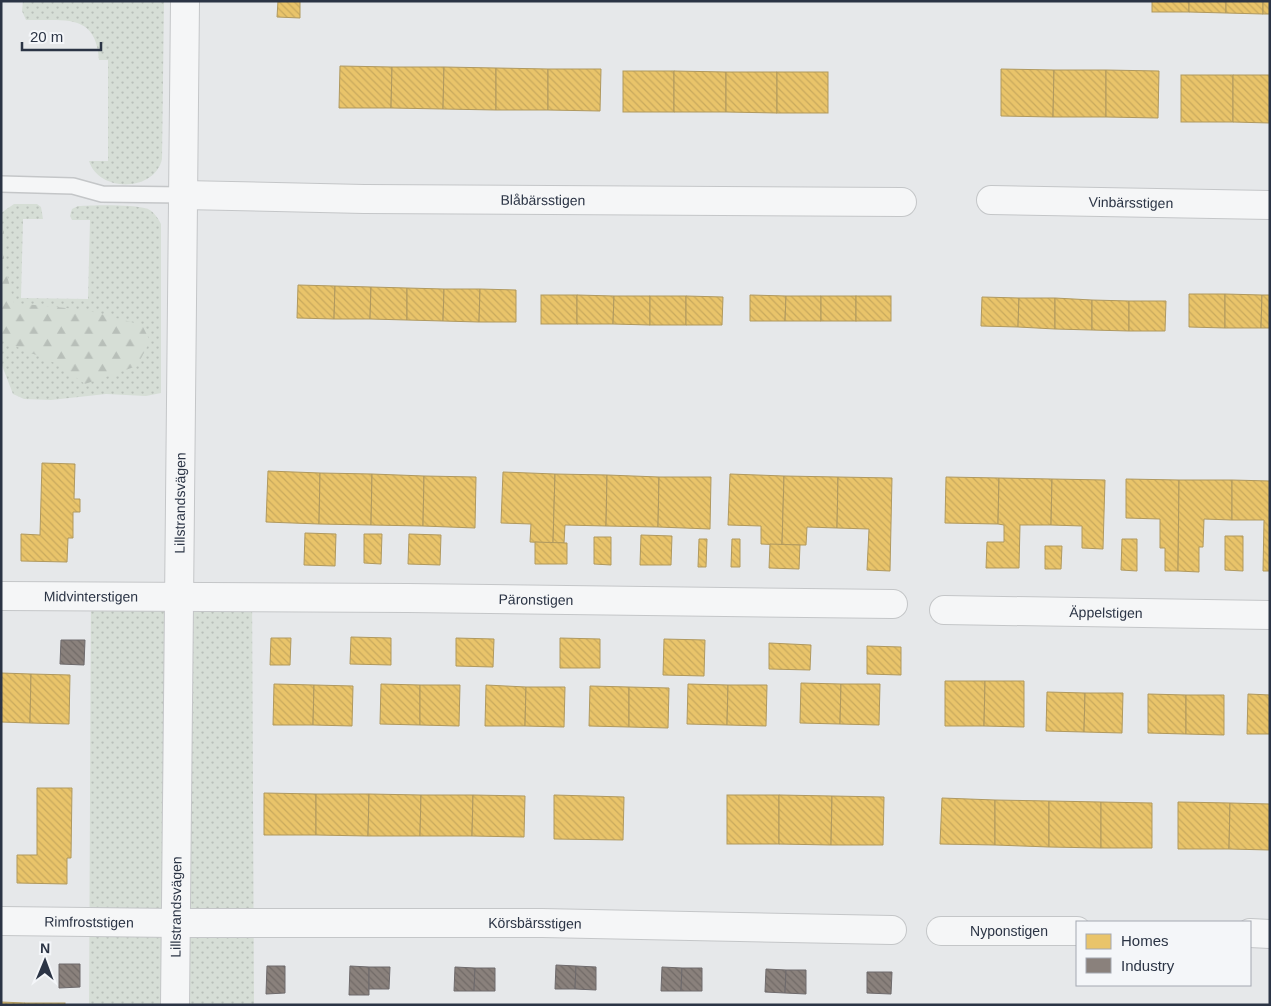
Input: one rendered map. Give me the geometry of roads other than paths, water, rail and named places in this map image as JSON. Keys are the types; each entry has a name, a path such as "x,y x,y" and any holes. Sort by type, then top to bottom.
{"street":[{"name":"Lillstrandsvägen","path":"175,1005 185,1"},
{"name":"Blåbärsstigen","path":"183,195 374,199 902,202"},
{"name":"Vinbärsstigen","path":"991,200 1270,205"},
{"name":"Midvinterstigen","path":"1,596 180,597"},
{"name":"Päronstigen","path":"180,597 893,604"},
{"name":"Äppelstigen","path":"944,610 1270,615"},
{"name":"Rimfroststigen","path":"1,920 176,923"},
{"name":"Körsbärsstigen","path":"176,923 542,923 892,930"},
{"name":"Nyponstigen","path":"941,930 1076,931"},
{"path":"1251,933 1270,934"}],"lane":[{"path":"1,184 73,186 102,194 183,195"}]}
